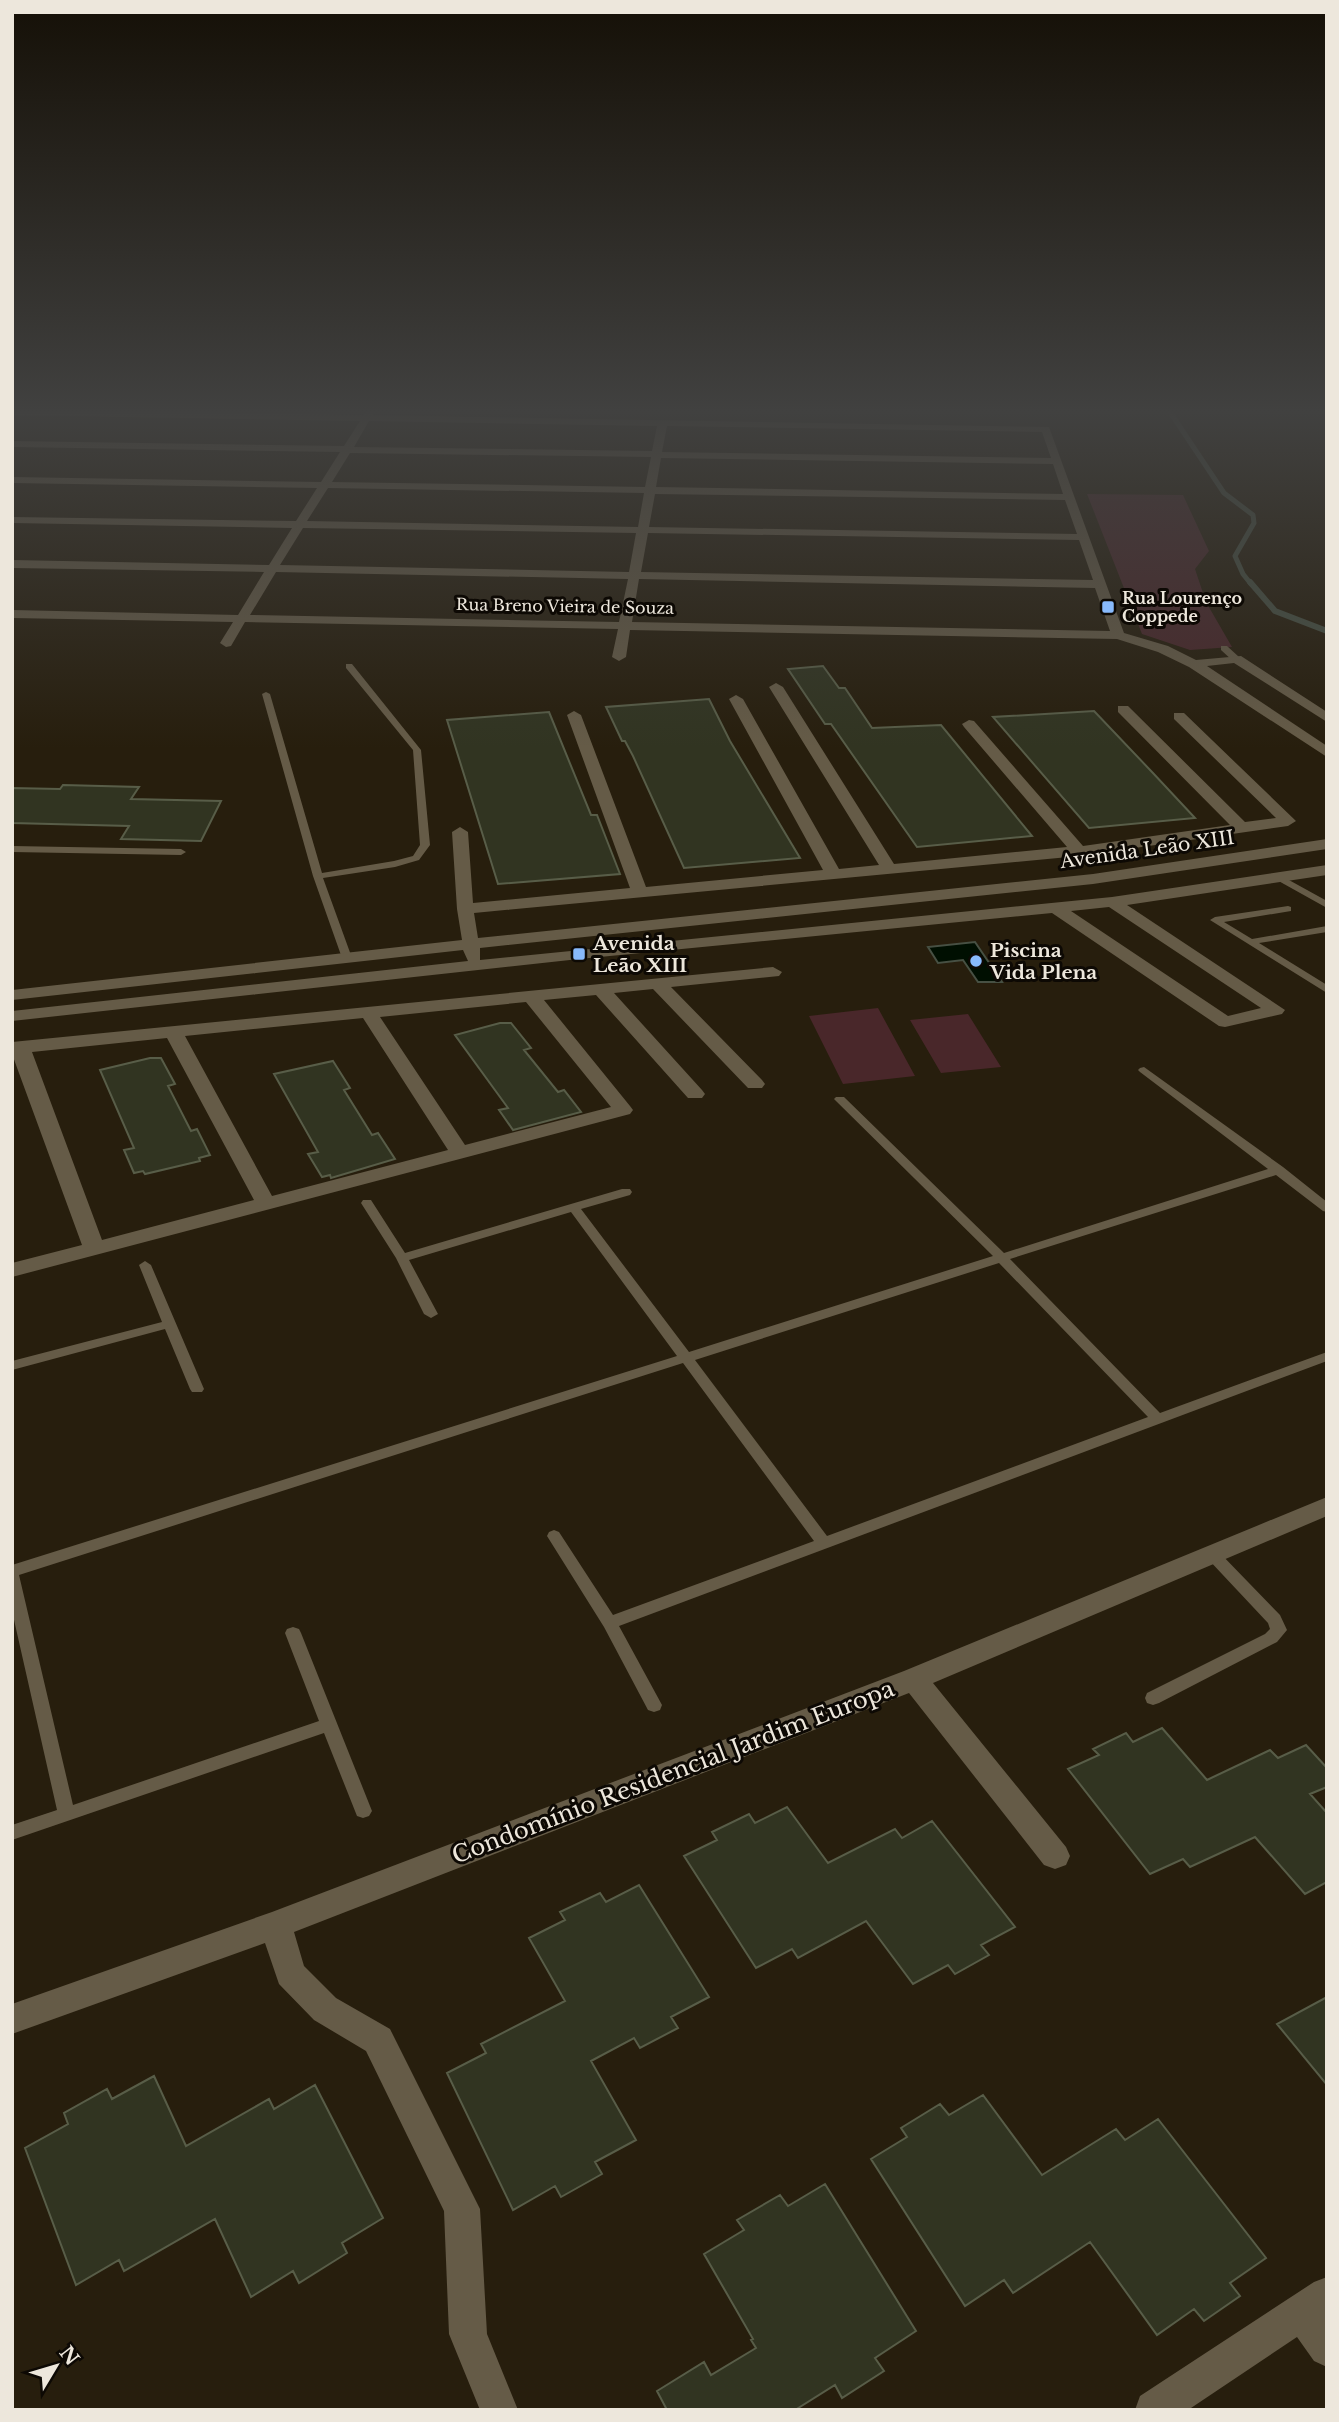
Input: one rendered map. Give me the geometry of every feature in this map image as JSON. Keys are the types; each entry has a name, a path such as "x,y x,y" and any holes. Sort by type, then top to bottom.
{"street":[{"path":"128,522 1083,537"},
{"path":"226,643 301,522"},
{"path":"619,657 643,522"},
{"path":"1078,522 1118,635"},
{"path":"12,564 1098,584"},
{"name":"Rua Breno Vieira de Souza","path":"12,614 1118,635 1163,649 1194,664 1327,753"},
{"path":"1194,664 1236,659 1327,718"},
{"path":"776,687 889,868"},
{"path":"736,699 833,873"},
{"path":"1124,709 1242,828"},
{"path":"574,715 640,892"},
{"path":"465,909 1079,851 1288,821 1179,716"},
{"path":"969,723 1079,851"},
{"path":"460,832 465,909 474,966"},
{"name":"Avenida Leão XIII","path":"12,995 1093,879 1327,844"},
{"path":"1233,858 1260,880"},
{"path":"12,1016 474,966 1112,902 1327,870"},
{"path":"1054,906 1225,1022 1276,1010 1112,902"},
{"path":"94,1248 17,1047 773,972"},
{"path":"658,984 755,1084"},
{"path":"600,989 695,1094"},
{"path":"12,1270 624,1110 531,996"},
{"path":"368,1012 461,1154"},
{"path":"173,1031 266,1204"},
{"name":"Condomínio Residencial Jardim Europa","path":"12,2019 276,1925 914,1679 1327,1506"},
{"path":"914,1679 1055,1856"},
{"path":"276,1925 290,1974 325,2009 378,2040 462,2209 468,2334 499,2410"},
{"path":"1154,2410 1314,2303 1327,2348"}],"lane":[{"path":"1224,648 1236,659"},
{"path":"317,876 395,864 416,858 425,845 417,750 349,666"},
{"path":"266,694 317,876 347,958"},
{"path":"12,849 181,852"},
{"path":"1278,877 1327,905"},
{"path":"1288,909 1215,920 1327,990"},
{"path":"1250,942 1327,929"},
{"path":"1144,1070 1327,1208"},
{"path":"840,1099 1001,1257 1159,1420"},
{"path":"67,1814 12,1574 1279,1170"},
{"path":"402,1258 626,1192"},
{"path":"367,1203 402,1258 431,1314"},
{"path":"574,1208 825,1544"},
{"path":"145,1265 197,1389"},
{"path":"12,1366 170,1324"},
{"path":"610,1623 1327,1356"},
{"path":"554,1536 610,1623 654,1705"},
{"path":"1153,1698 1271,1638 1279,1630 1275,1619 1212,1554"},
{"path":"293,1633 363,1811"},
{"path":"12,1833 329,1724"}],"shaded area":[{"path":"1098,522 1196,522 1209,551 1195,569 1206,602 1232,647 1190,650 1142,634"},
{"name":"Piscina Vida Plena","path":"975,942 1002,982 978,982 963,960 938,963 928,947"},
{"path":"878,1008 915,1076 843,1084 809,1016"},
{"path":"968,1014 1001,1067 941,1073 910,1020"}],"building":[{"path":"823,666 839,688 845,688 872,728 941,725 1032,836 917,847 831,724 825,724 788,669"},
{"path":"709,699 730,741 800,858 684,868 633,756 625,741 622,741 606,707"},
{"path":"1094,711 1195,818 1089,828 993,717"},
{"path":"549,712 591,815 597,815 620,874 498,884 447,720"},
{"path":"63,785 139,787 131,799 221,801 201,841 121,839 129,826 12,823 12,788 60,789"},
{"path":"500,1023 511,1023 531,1048 524,1050 558,1092 564,1090 581,1112 513,1130 499,1110 508,1108 455,1035"},
{"path":"150,1058 161,1058 175,1084 168,1086 191,1131 197,1129 210,1155 199,1158 200,1161 145,1174 143,1171 134,1173 124,1150 134,1148 100,1070"},
{"path":"333,1061 350,1088 344,1090 372,1135 378,1133 395,1159 331,1178 330,1175 322,1177 308,1154 318,1152 274,1074"},
{"path":"1162,1728 1207,1780 1270,1750 1278,1758 1306,1745 1327,1768 1327,1787 1310,1794 1327,1813 1327,1882 1305,1894 1255,1837 1190,1867 1183,1859 1150,1874 1068,1769 1099,1755 1093,1749 1126,1733 1133,1742"},
{"path":"787,1807 828,1863 895,1829 902,1838 932,1821 1015,1927 981,1945 989,1955 955,1974 948,1965 913,1984 866,1921 798,1958 792,1949 756,1968 684,1856 717,1840 712,1832 749,1814 755,1823"},
{"path":"639,1885 709,1997 671,2017 678,2028 640,2048 634,2038 591,2061 636,2140 595,2162 602,2174 561,2197 555,2186 513,2210 447,2073 486,2053 481,2044 565,2001 529,1938 565,1920 560,1912 600,1893 606,1902"},
{"path":"1327,1997 1327,2085 1277,2024"},
{"path":"154,2076 186,2146 269,2099 274,2109 315,2085 383,2218 342,2243 347,2253 299,2283 293,2271 251,2297 215,2219 124,2271 119,2260 76,2285 25,2148 68,2124 64,2113 107,2089 112,2099"},
{"path":"983,2095 1042,2175 1116,2129 1125,2140 1158,2119 1266,2258 1230,2283 1240,2296 1204,2321 1194,2309 1157,2335 1090,2242 1013,2293 1004,2280 965,2306 871,2159 907,2137 901,2128 940,2104 949,2115"},
{"path":"825,2184 916,2331 875,2358 884,2371 842,2398 835,2385 795,2410 667,2410 657,2391 704,2362 711,2375 756,2348 704,2254 744,2230 737,2220 780,2195 788,2206"}],"waterway":[{"path":"1251,584 1235,556 1254,522"},
{"path":"1250,582 1275,611 1327,631"}],"place":[{"name":"Rua Lourenço Coppede","path":"1108,607"},
{"name":"Avenida Leão XIII","path":"579,954"},
{"name":"Piscina Vida Plena","path":"976,961"}]}
